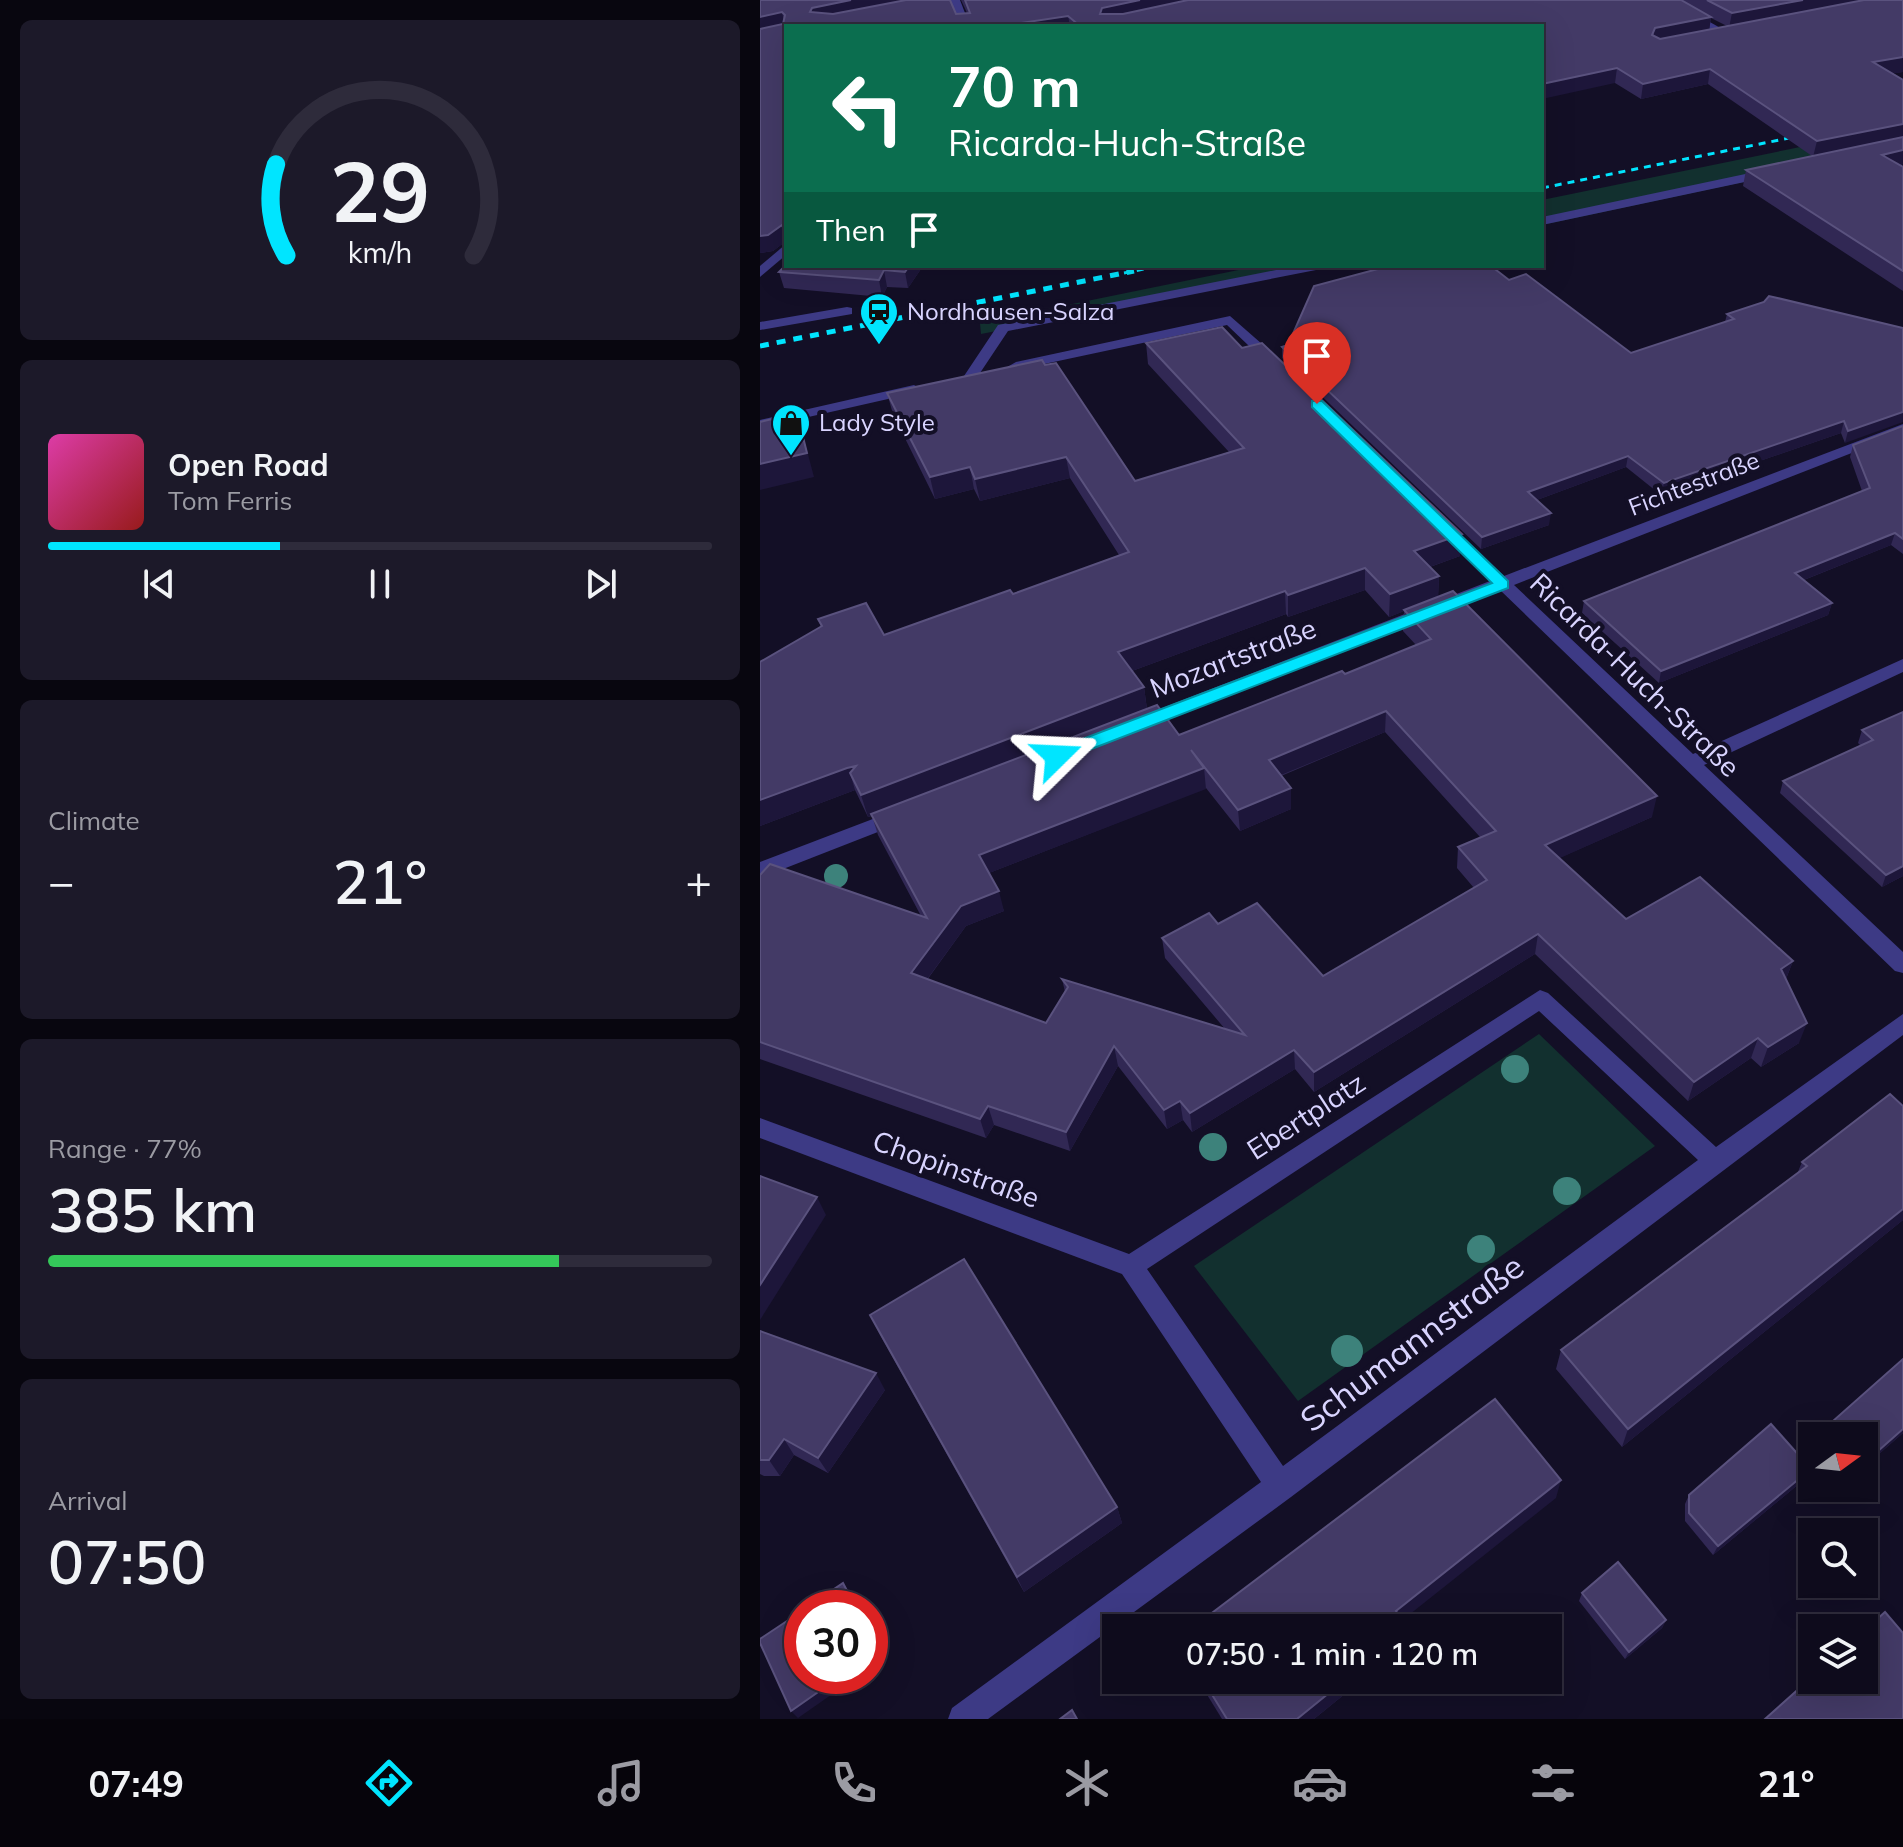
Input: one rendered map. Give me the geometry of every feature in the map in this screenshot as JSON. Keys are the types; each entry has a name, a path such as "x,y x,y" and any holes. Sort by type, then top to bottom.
{"street":[{"path":"1664,0 1726,34"},
{"path":"949,1 964,24"},
{"path":"1713,37 1742,32"},
{"path":"1544,221 1781,171"},
{"path":"760,273 784,250"},
{"path":"1287,375 1230,320 979,374 1003,328 1306,268"},
{"path":"760,326 847,311"},
{"path":"760,424 926,386"},
{"name":"Fichtestraße","path":"1502,585 1903,428"},
{"name":"Ricarda-Huch-Straße","path":"1434,519 1903,965"},
{"name":"Mozartstraße","path":"1116,733 1502,585"},
{"path":"1689,764 1903,665"},
{"path":"760,870 923,807"},
{"name":"Ebertplatz","path":"1131,1266 1540,999 1715,1161"},
{"name":"Schumannstraße","path":"963,1719 1281,1487 1903,1023"},
{"name":"Chopinstraße","path":"760,1128 1131,1266"},
{"path":"1131,1266 1281,1487"}],"green space":[{"path":"1903,126 1903,148 1544,225 1544,200"},
{"path":"1248,268 1321,268 981,334 980,323"},
{"path":"1539,1034 1655,1146 1298,1401 1194,1266"}],"building":[{"path":"760,0 851,0 812,8 810,12 833,14 906,0 950,0 956,14 970,13 965,0 1140,0 1102,8 1100,14 1123,14 1188,0 1681,0 1711,17 1655,28 1652,35 1660,39 1864,0 1903,0 1903,57 1873,62 1903,80 1903,124 1817,141 1710,69 1643,84 1617,68 1544,84 1544,24 1078,24 1068,16 1014,24 784,24 784,230 782,225 768,235 760,236 760,29 783,24 785,15 782,12 760,17"},
{"path":"1707,0 1803,0 1732,13"},
{"path":"1903,137 1903,150 1882,155 1903,167 1903,271 1746,170"},
{"path":"784,267 908,268 905,272 884,270 879,280 779,272"},
{"path":"1382,268 1494,268 1509,280 1526,274 1631,353 1734,319 1727,314 1764,302 1769,296 1903,328 1903,412 1848,431 1844,421 1664,483 1628,456 1528,492 1551,513 1482,537 1282,347 1288,345 1314,286"},
{"path":"1222,327 1242,348 1262,343 1462,534 1414,551 1439,576 1390,594 1365,568 1288,595 1285,591 1118,652 1144,687 861,795 850,773 856,766 760,800 760,662 822,626 818,619 866,603 884,635 1010,590 1013,594 1129,552 1066,457 975,479 970,467 930,477 887,393 1042,360 1045,365 1056,363 1135,481 1244,448 1146,343"},
{"path":"797,413 807,453 760,464 760,422"},
{"path":"1903,426 1903,539 1895,533 1795,573 1832,603 1661,671 1584,601 1870,488 1853,445"},
{"path":"1453,591 1657,796 1545,845 1626,919 1700,877 1793,961 1781,969 1807,1023 1768,1047 1758,1038 1694,1082 1538,934 1314,1072 1294,1050 1190,1113 1180,1101 1164,1110 1114,1046 1066,1132 988,1106 980,1119 760,1042 760,875 770,864 927,918 871,814 1157,705 1179,735 1431,639 1404,610","holes":["1386,711 1496,831 1458,847 1487,880 1323,976 1257,903 1218,924 1209,913 1162,938 1245,1035 1062,979 1068,987 1046,1023 911,973 961,906 999,891 979,855 1204,768 1191,750 1238,810 1291,788 1269,760"]},
{"path":"1903,712 1903,866 1886,875 1783,781 1873,740 1862,730"},
{"path":"1890,1094 1903,1106 1903,1209 1628,1429 1561,1350 1807,1166 1802,1162"},
{"path":"760,1176 817,1197 760,1285"},
{"path":"964,1259 1117,1507 1017,1577 870,1315"},
{"path":"760,1331 876,1373 818,1458 784,1439 769,1460 760,1460"},
{"path":"1903,1359 1903,1429 1878,1451 1878,1422 1833,1421"},
{"path":"1495,1399 1561,1480 1396,1611 1398,1614 1211,1614"},
{"path":"1771,1424 1798,1454 1798,1480 1718,1546 1689,1513 1689,1495"},
{"path":"1618,1562 1666,1620 1629,1652 1582,1593"},
{"path":"843,1583 847,1590 833,1590"},
{"path":"1885,1612 1903,1633 1903,1719 1765,1719 1798,1690 1798,1694 1878,1694 1878,1618"},
{"path":"784,1623 784,1694 815,1694 791,1711 760,1643 760,1639"},
{"path":"1212,1694 1328,1694 1297,1719 1227,1719"},
{"path":"1072,1710 1077,1719 1060,1719"}],"railway":[{"path":"1544,188 1809,134"},
{"path":"1134,271 1149,268"},
{"path":"760,346 1134,271"},
{"path":"1124,273 1134,271"}],"place":[{"name":"Nordhausen-Salza","path":"879,346"},
{"name":"Lady Style","path":"791,457"}],"route":[{"path":"1057,756 1502,585 1317,404"}]}
